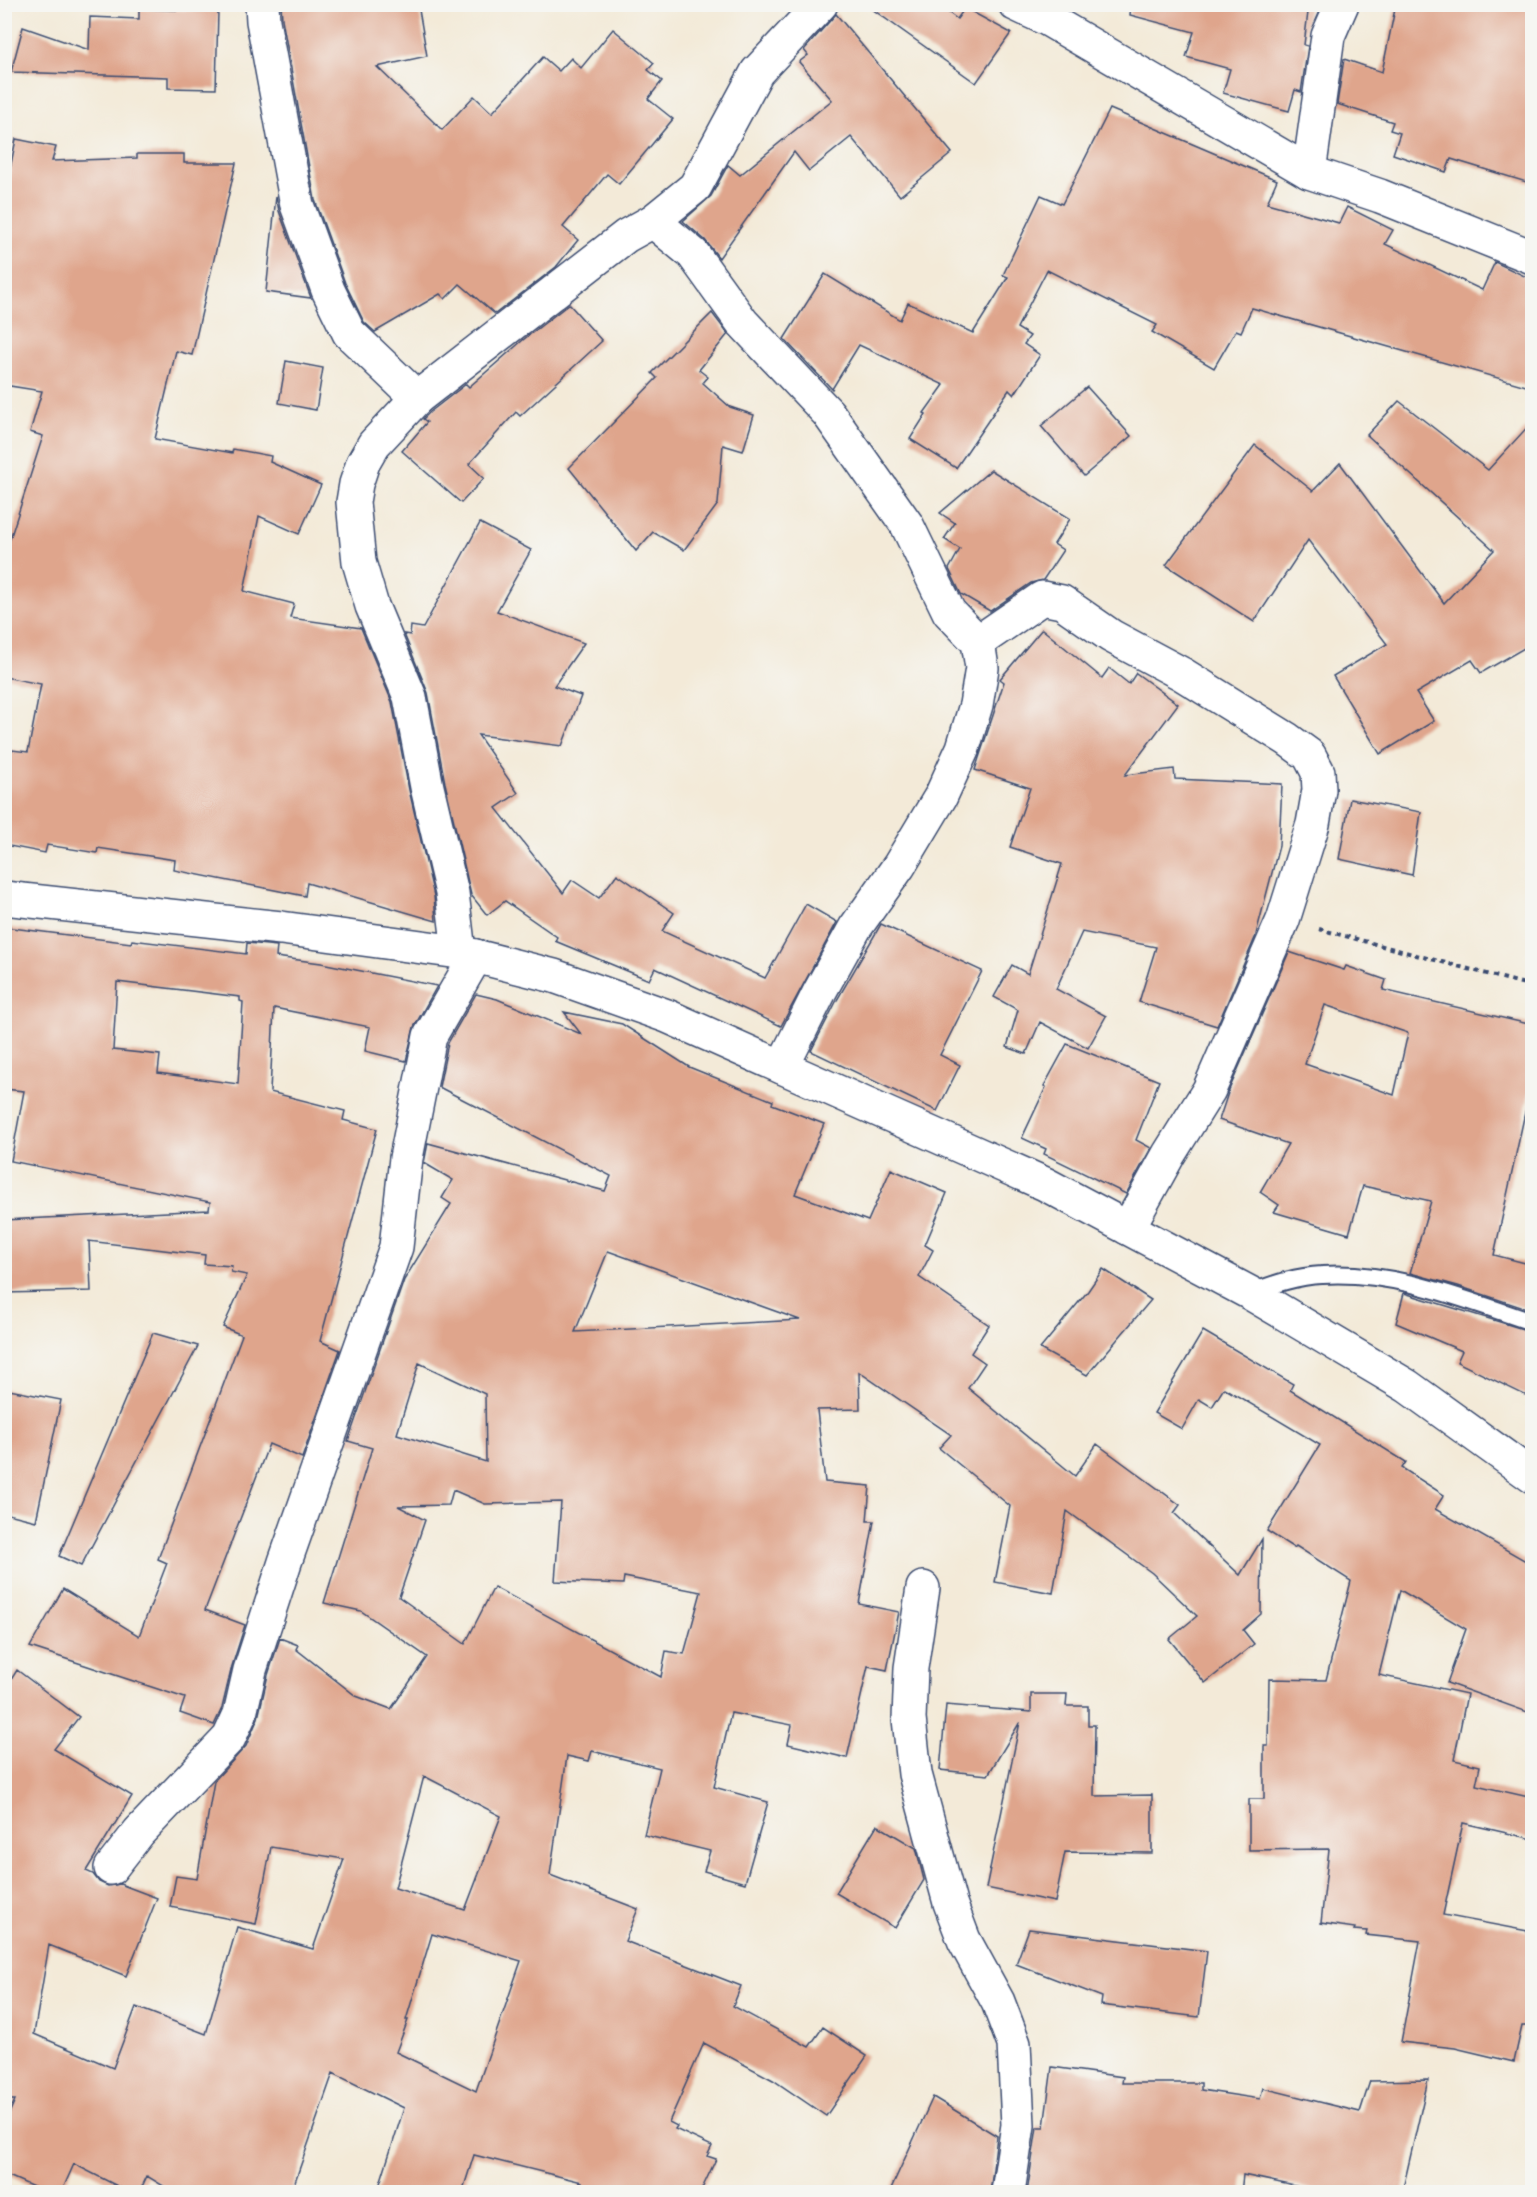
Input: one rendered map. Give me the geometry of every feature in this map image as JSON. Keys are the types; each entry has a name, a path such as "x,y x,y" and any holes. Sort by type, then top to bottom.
{"street":[{"path":"262,4 263,21 297,205 328,290 349,333 417,398"},
{"path":"111,1868 139,1832 230,1738 240,1714 250,1670 285,1562 396,1247 406,1158 430,1036 468,954 426,787 410,697 372,606 359,562 353,502 363,463 374,444 417,398 626,236 653,221 695,187 757,72 821,4"},
{"path":"1015,4 1047,19 1309,172 1380,196 1533,257"},
{"path":"1309,172 1328,36 1342,4"},
{"path":"653,221 693,254 742,322 828,413 908,525 949,612 978,642 982,668 976,705 963,748 941,796 899,866 855,928 782,1067"},
{"path":"978,642 1042,598 1062,602 1111,636 1182,674 1287,738 1309,755 1318,772 1319,790 1313,824 1283,920 1209,1090 1169,1154 1128,1228"},
{"path":"4,898 281,928 468,954 554,976 667,1016 1045,1185 1128,1228 1250,1293 1407,1386 1533,1476"},
{"path":"922,1588 911,1668 909,1719 915,1774 950,1903 964,1940 998,2002 1014,2044 1018,2125 1008,2193"}],"lane":[{"path":"1250,1293 1286,1280 1322,1275 1366,1276 1410,1283 1533,1322"}],"path":[{"path":"1283,920 1533,986"}],"building":[{"path":"281,4 418,4 427,56 377,67 442,130 474,96 492,113 543,57 559,71 571,58 581,68 613,29 654,63 648,70 662,81 648,99 673,119 619,184 607,174 563,227 578,240 556,267 495,314 460,284 445,299 440,294 375,332 364,322 345,283 315,200"},
{"path":"865,4 937,4 957,19 965,8 1011,33 976,83"},
{"path":"1131,4 1309,4 1304,45 1308,46 1301,92 1295,90 1289,111 1223,93 1230,69 1186,57 1194,32 1130,15"},
{"path":"1396,4 1533,4 1533,184 1451,159 1446,172 1393,154 1400,133 1390,130 1393,122 1337,104 1344,59 1382,72"},
{"path":"139,9 218,11 216,89 168,88 168,77 11,72 23,27 89,50 90,17 139,19"},
{"path":"836,14 952,153 900,196 851,137 809,171 794,152 719,258 705,240 683,221 711,196 728,165 740,175 832,100 799,62 808,55 804,50"},
{"path":"1110,109 1277,180 1267,203 1339,223 1347,207 1393,230 1385,244 1482,290 1495,262 1533,280 1533,388 1252,308 1241,332 1236,330 1214,368 1152,332 1157,325 1047,270 1017,328 1030,336 1024,344 1040,355 1014,395 1009,390 956,468 910,439 926,414 924,413 944,385 859,345 832,389 784,339 825,274 900,320 908,303 973,333 1008,277 1003,275 1041,195 1062,204"},
{"path":"16,139 56,147 52,161 137,158 137,154 184,154 184,163 236,163 192,355 176,351 155,439 232,453 233,449 271,456 270,462 321,485 299,534 259,516 244,591 294,604 290,618 361,628 392,702 409,790 434,896 436,921 307,883 305,896 174,870 175,860 98,848 97,853 47,845 45,853 4,845 4,749 28,752 41,684 4,677 4,537 10,539 43,436 30,432 42,391 4,385 4,199"},
{"path":"276,196 279,211 311,298 266,292"},
{"path":"569,304 602,341 520,416 516,412 469,464 484,478 461,503 402,451 427,422 423,419 430,412 466,384 469,387"},
{"path":"712,313 728,334 699,370 708,377 703,383 730,407 754,415 743,451 723,445 718,504 684,550 653,532 636,551 569,468 657,378 652,373"},
{"path":"286,361 323,368 316,410 279,403"},
{"path":"1087,387 1131,436 1084,476 1041,426"},
{"path":"1399,401 1488,470 1533,421 1533,643 1481,673 1472,660 1416,693 1434,721 1380,754 1333,676 1387,644 1308,540 1254,622 1166,565 1255,445 1313,491 1340,463 1444,603 1494,550 1367,435"},
{"path":"991,470 1070,519 1054,544 1063,550 1043,580 1031,583 990,611 961,594 949,569 960,549 944,539 955,523 940,513"},
{"path":"480,523 531,550 497,611 584,643 554,686 581,696 562,746 478,735 518,793 496,808 563,893 572,880 599,898 617,874 674,913 662,931 765,978 806,904 837,922 781,1026 655,968 649,980 555,941 557,937 505,901 487,915 471,895 445,783 428,693 404,634 410,635 411,626 423,628"},
{"path":"1042,629 1102,678 1109,668 1129,684 1136,673 1178,704 1125,775 1174,769 1175,779 1282,784 1279,846 1255,938 1217,1026 1139,1002 1156,947 1082,932 1056,989 1106,1016 1088,1048 1040,1022 1026,1054 1007,1047 1018,1010 994,997 1012,965 1028,974 1062,864 1010,847 1030,788 975,770 1004,682 1000,679"},
{"path":"1350,799 1421,812 1412,875 1339,859"},
{"path":"881,924 982,971 940,1055 960,1065 937,1111 811,1051 837,1000"},
{"path":"4,927 131,943 132,940 246,954 247,943 277,946 276,957 321,963 437,986 414,1027 406,1061 365,1051 370,1027 274,1008 270,1092 345,1111 343,1120 377,1129 320,1341 340,1350 302,1458 269,1444 205,1610 245,1625 222,1708 214,1725 180,1713 185,1698 30,1647 63,1589 139,1636 167,1563 158,1559 242,1335 223,1327 247,1275 231,1272 232,1266 204,1264 205,1255 89,1241 91,1291 4,1293 4,1220 209,1210 210,1202 11,1161 24,1091 4,1089","holes":["117,982 240,997 240,1001 243,1002 238,1084 158,1073 160,1055 113,1050"]},
{"path":"1289,952 1344,970 1346,966 1386,980 1383,990 1533,1025 1533,1076 1494,1255 1533,1265 1533,1311 1410,1273 1431,1201 1363,1186 1349,1234 1274,1212 1279,1205 1260,1192 1288,1144 1219,1120 1229,1090","holes":["1325,1005 1408,1033 1394,1095 1305,1064"]},
{"path":"476,994 497,999 581,1034 564,1012 622,1024 689,1067 773,1101 772,1104 824,1124 795,1194 868,1221 891,1169 947,1193 925,1245 933,1250 919,1277 989,1325 971,1353 985,1363 968,1388 1075,1476 1097,1444 1180,1505 1174,1513 1240,1575 1262,1539 1261,1614 1243,1630 1254,1644 1205,1683 1169,1639 1197,1616 1152,1573 1067,1511 1053,1593 995,1582 1010,1506 939,1448 951,1435 859,1372 860,1409 817,1410 825,1482 870,1486 867,1521 874,1521 859,1604 899,1612 887,1670 868,1666 847,1758 788,1744 792,1725 731,1713 714,1787 768,1802 745,1883 704,1871 710,1851 644,1835 660,1768 592,1751 589,1761 567,1756 550,1875 638,1909 625,1941 741,1986 733,2006 809,2047 823,2027 867,2056 826,2116 773,2080 704,2043 669,2122 677,2126 675,2129 712,2146 707,2156 716,2159 700,2193 576,2193 582,2182 474,2155 462,2193 377,2193 404,2108 333,2073 291,2193 175,2193 147,2176 139,2193 131,2193 74,2164 61,2193 47,2193 4,2174 4,2125 15,2100 4,2100 4,1691 17,1670 79,1717 54,1749 132,1796 86,1871 108,1886 120,1884 157,1898 126,1976 49,1945 34,2034 113,2068 136,2007 206,2034 237,1927 313,1949 344,1859 271,1847 256,1924 170,1907 176,1876 197,1879 214,1781 246,1746 258,1718 280,1638 298,1645 296,1649 356,1696 391,1709 427,1657 361,1611 324,1603 372,1448 348,1441 404,1280 451,1204 442,1198 453,1180 424,1163 428,1143 605,1191 611,1176 439,1087 448,1043","holes":["608,1251 800,1320 575,1332","419,1363 485,1394 486,1462 397,1434","453,1490 485,1504 561,1502 555,1581 623,1584 624,1577 701,1592 684,1654 666,1651 661,1677 494,1587 465,1644 399,1597 425,1520 398,1506 449,1505","424,1776 501,1816 465,1910 395,1888","432,1934 521,1961 476,2091 396,2052 408,2020 406,2020"]},
{"path":"1067,1044 1159,1081 1136,1140 1151,1148 1126,1194 1044,1154 1046,1149 1022,1138 1046,1087 1044,1086"},
{"path":"1103,1269 1151,1300 1087,1375 1040,1349 1088,1291"},
{"path":"1404,1293 1533,1332 1533,1399 1457,1362 1462,1351 1396,1323"},
{"path":"1203,1331 1293,1384 1290,1390 1406,1462 1402,1468 1444,1495 1435,1509 1533,1565 1533,1714 1447,1683 1466,1629 1400,1590 1379,1675 1467,1694 1454,1760 1480,1766 1476,1785 1533,1798 1533,1839 1463,1823 1443,1915 1533,1932 1533,2026 1522,2026 1514,2062 1455,2048 1401,2042 1420,1941 1366,1935 1367,1931 1321,1923 1329,1849 1249,1850 1249,1799 1264,1799 1264,1746 1268,1746 1269,1679 1326,1680 1351,1581 1296,1546 1294,1548 1267,1531 1320,1445 1224,1388 1212,1407 1199,1399 1182,1429 1154,1413"},
{"path":"153,1333 198,1346 81,1566 59,1556"},
{"path":"4,1389 61,1400 36,1521 4,1513"},
{"path":"1031,1694 1067,1694 1066,1706 1088,1706 1088,1725 1095,1725 1094,1796 1152,1795 1152,1853 1065,1852 1055,1902 986,1888 1020,1722 988,1775 940,1770 946,1705 1031,1712"},
{"path":"877,1825 916,1848 924,1880 895,1928 836,1893"},
{"path":"1029,1929 1207,1951 1199,2017 1101,2005 1102,1997 1016,1964"},
{"path":"1052,2067 1123,2077 1122,2083 1201,2083 1201,2090 1260,2099 1263,2088 1360,2112 1370,2081 1428,2080 1402,2193 1328,2193 1243,2175 1241,2193 1188,2188 1187,2193 1027,2193 1037,2127 1044,2127"},
{"path":"933,2097 997,2136 990,2193 889,2193"}]}
